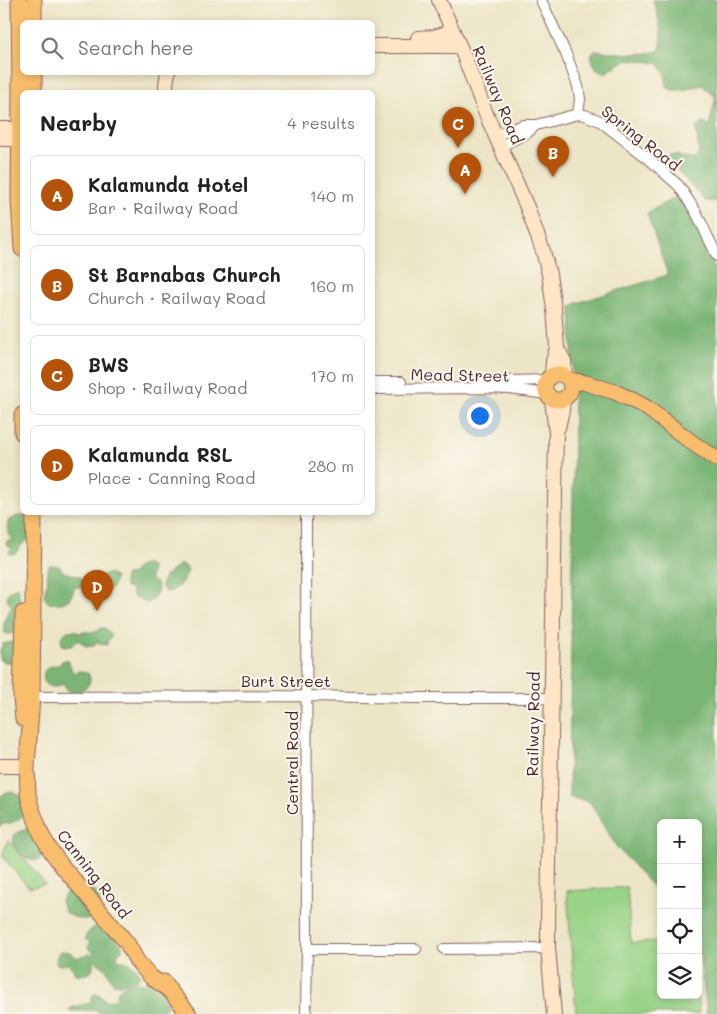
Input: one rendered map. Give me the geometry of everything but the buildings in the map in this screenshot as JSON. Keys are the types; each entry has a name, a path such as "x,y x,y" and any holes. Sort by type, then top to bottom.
{"main road":[{"path":"19,0 20,21"},
{"path":"34,0 34,20"},
{"path":"21,75 21,90"},
{"path":"34,75 34,90"},
{"path":"20,192 20,216"},
{"path":"558,388 586,383 625,396 647,408 717,459"},
{"name":"Canning Road","path":"24,515 27,766 28,794 31,807 39,829 62,866 127,943 137,960 151,977 169,990 189,1014"},
{"name":"Canning Road","path":"27,697 34,515"}],"street":[{"name":"Railway Road","path":"439,0 527,207 543,251 552,293 557,348 553,361 562,410 556,434 551,698 548,948 554,1014"},
{"path":"541,0 566,54 578,86 580,99 578,114"},
{"path":"375,46 434,37 453,31"},
{"path":"375,38 397,42 459,46"},
{"name":"Spring Road","path":"498,141 524,125 536,125 578,114 600,121 649,158 679,186 696,212 717,256"},
{"path":"0,129 20,134"},
{"path":"0,139 20,134"},
{"name":"Mead Street","path":"375,382 438,382 558,388"},
{"name":"Mead Street","path":"375,389 558,388"},
{"name":"Central Road","path":"306,515 306,1014"},
{"name":"Burt Street","path":"27,697 307,696 551,698"},
{"path":"0,766 27,766"},
{"path":"444,949 548,948"},
{"path":"307,949 416,949"}],"green space":[{"path":"653,0 717,0 717,201 705,201 667,159 668,155 671,155 695,159 699,154 696,128 702,123 709,125 716,97 702,85 683,90 669,89 665,74 658,63 627,59 605,73 600,72 593,61 592,53 596,50 637,54 660,50 661,32"},
{"path":"679,195 706,243 717,276 717,1014 707,1014 702,972 702,819 657,819 657,892 616,846 590,802 569,797 574,417 571,307 577,303 668,275 647,213"},
{"path":"18,516 27,516 29,539 19,547 17,552 10,554 9,551 12,548 6,544 7,541 12,540 8,533 9,520"},
{"path":"50,565 58,566 63,572 81,577 81,587 75,587 69,599 62,603 49,603 44,597 48,581 47,572"},
{"path":"144,565 152,568 150,578 158,587 156,595 148,603 134,597 132,590 125,587 124,582 126,575 133,574 135,569"},
{"path":"179,565 184,565 188,570 174,590 166,592 161,586 162,580"},
{"path":"107,574 115,578 112,588 102,591 98,598 93,601 90,599 92,591 99,588 96,582"},
{"path":"17,587 19,599 31,606 15,632 5,633 5,619 12,606 8,601 7,595"},
{"path":"103,628 112,636 107,645 99,644 97,640 94,646 87,646 79,640 70,646 62,645 61,637 67,631 77,631 80,634 81,632 96,632"},
{"path":"16,641 17,659 6,662 0,660 0,650 3,644"},
{"path":"65,660 68,660 74,673 79,671 88,673 90,680 88,686 83,690 76,693 69,691 63,684 54,687 45,683 44,672 46,669 60,665"},
{"path":"12,792 22,796 26,812 16,821 3,824 0,827 0,798 3,794"},
{"path":"35,825 43,855 37,860 30,860 14,847 13,842 15,834"},
{"path":"8,840 45,884 29,888 2,856"},
{"path":"90,887 99,897 98,918 81,919 65,912 61,902 68,891"},
{"path":"627,887 631,943 657,941 657,999 697,999 699,1014 576,1014 567,891"},
{"path":"100,924 103,926 102,933 108,932 122,945 122,950 117,957 121,961 131,963 135,967 140,975 136,981 125,984 113,983 106,969 93,959 93,967 90,973 80,975 74,973 74,970 68,964 57,964 57,957 61,951 70,952 77,958 90,954 93,957 93,952 88,948 90,942 85,939 93,928"},
{"path":"146,983 159,989 165,997 166,1008 155,1014 104,1014 91,1010 68,1010 91,1002 93,995 97,993 106,1000 113,1000 117,998 117,991 120,989 128,985"}],"place":[{"name":"BWS","path":"458,148"},
{"name":"St Barnabas Church","path":"553,177"},
{"name":"Kalamunda Hotel","path":"465,194"},
{"name":"Kalamunda RSL","path":"97,611"}]}
